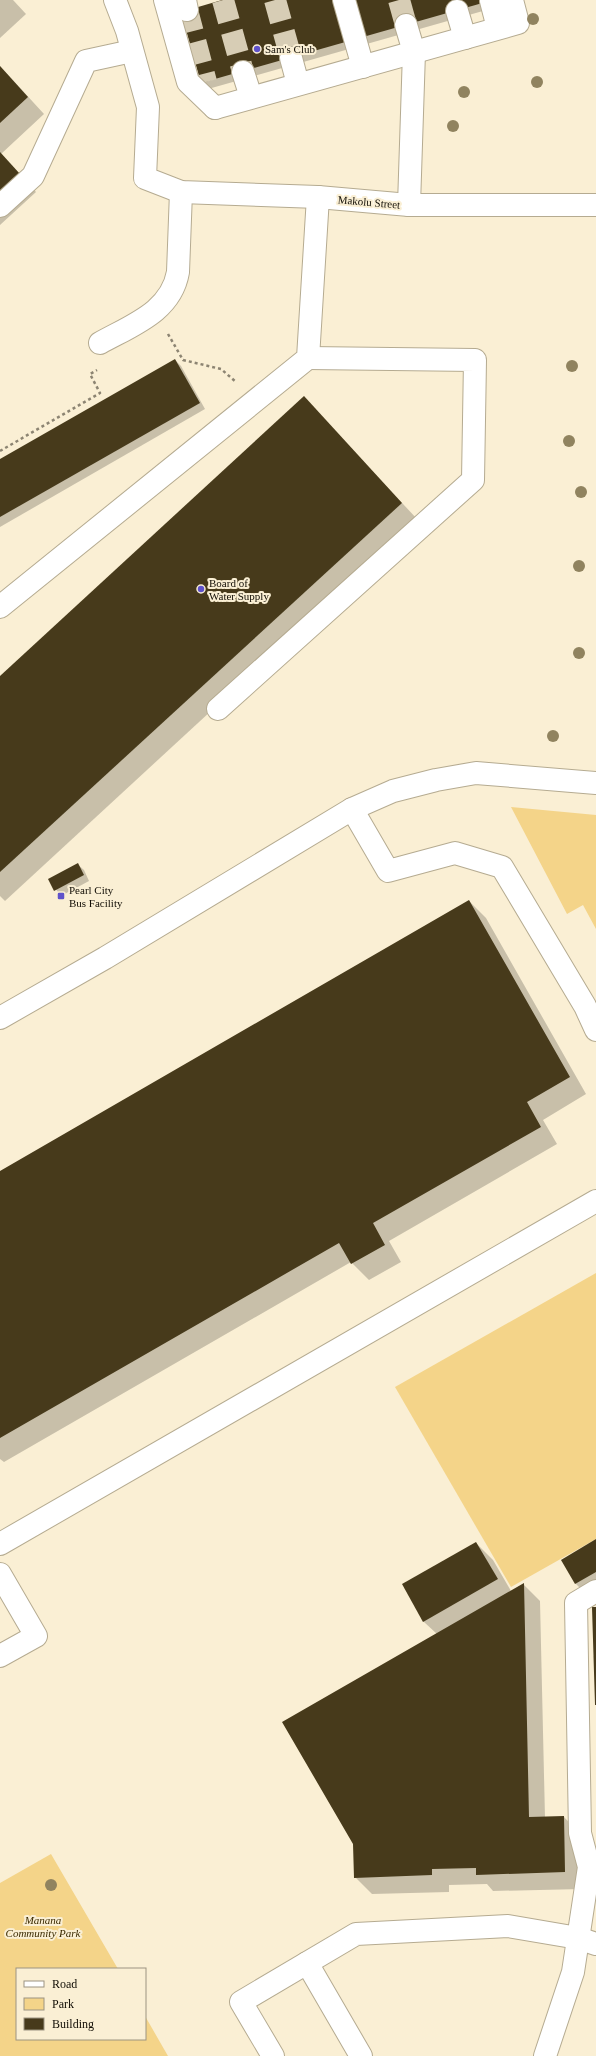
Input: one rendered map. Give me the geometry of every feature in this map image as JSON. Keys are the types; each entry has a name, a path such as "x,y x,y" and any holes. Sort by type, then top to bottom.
{"street":[{"path":"0,206 33,176 86,61 132,51 115,0"},
{"path":"165,0 188,82 215,108"},
{"path":"344,0 363,67"},
{"path":"215,108 518,23 501,0"},
{"path":"457,11 465,38"},
{"path":"406,25 414,52 409,205"},
{"name":"Makolu Street","path":"132,51 148,107 145,178 180,192 318,197 409,205 596,205"},
{"path":"291,58 298,84"},
{"path":"243,72 251,98"},
{"path":"206,82 215,108"},
{"path":"100,343 151,314 164,304 176,285 178,272 180,192"},
{"path":"308,358 318,197"},
{"path":"0,607 308,358 475,360 474,480 218,710"},
{"path":"0,1018 105,958 352,809 393,791 436,780 476,773 596,783"},
{"path":"352,809 388,871 455,853 502,867 585,1006 596,1030"},
{"path":"0,1544 596,1201"},
{"path":"0,1574 36,1636 0,1656"},
{"path":"545,2056 587,1941 592,1868 580,1834 576,1602 596,1591"},
{"path":"273,2056 241,2002 356,1934 508,1926 587,1941"},
{"path":"307,1963 361,2056"}],"path":[{"path":"166,330 184,360 221,369 235,380"}],"green space":[{"path":"511,807 596,815 596,929 583,905 567,914"},
{"path":"596,1273 596,1539 511,1587 395,1387"},
{"name":"Manana Community Park","path":"51,1854 117,1968 16,1968 16,2040 146,2040 146,2018 168,2056 0,2056 0,1883"}],"building":[{"name":"Sam's Club","path":"222,0 493,0 201,83 181,12"},
{"path":"0,66 28,97 0,123"},
{"path":"0,152 20,174 0,193"},
{"path":"175,359 200,403 0,517 0,459"},
{"name":"Board of Water Supply","path":"304,396 402,503 0,872 0,676"},
{"path":"78,863 84,875 54,891 48,879"},
{"path":"469,900 570,1077 527,1102 541,1127 373,1223 385,1245 351,1264 339,1243 0,1438 0,1171"},
{"path":"596,1539 596,1572 575,1584 561,1560"},
{"path":"476,1542 498,1579 423,1622 402,1584"},
{"path":"524,1583 529,1817 564,1816 565,1872 476,1875 476,1868 432,1869 432,1875 354,1878 353,1844 282,1722"},
{"path":"592,1607 596,1607 596,1705 595,1705"}],"tunnel":[{"path":"223,0 243,72"},
{"path":"275,0 291,58"},
{"path":"399,0 406,25"},
{"path":"187,10 206,82"}],"place":[{"name":"Sam's Club","path":"257,49"},
{"name":"Board of Water Supply","path":"201,589"},
{"name":"Pearl City Bus Facility","path":"61,896"}]}
